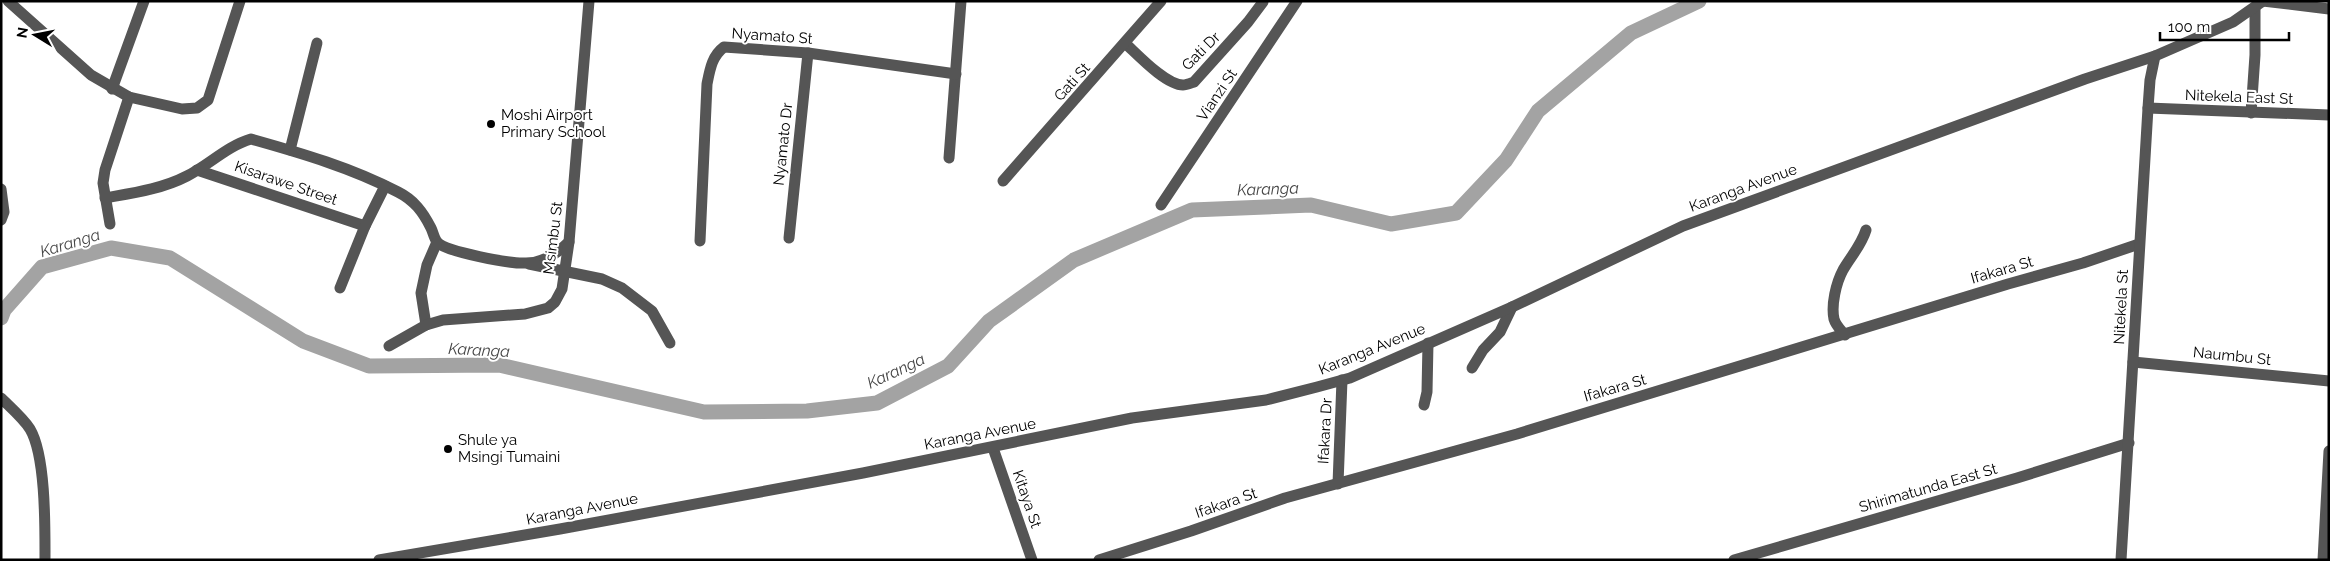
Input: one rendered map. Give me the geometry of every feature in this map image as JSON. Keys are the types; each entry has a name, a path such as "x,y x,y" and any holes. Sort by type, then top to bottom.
{"street":[{"path":"112,89 144,1"},
{"path":"1,13 10,3 91,75 112,89 129,97 182,109 198,108 208,100 240,1"},
{"name":"Msimbu St","path":"389,346 426,325 443,320 525,314 548,308 555,302 562,289 569,242 589,1"},
{"path":"949,158 961,1"},
{"name":"Gati St","path":"1003,181 1162,1"},
{"name":"Vianzi St","path":"1161,205 1297,1"},
{"name":"Gati Dr","path":"1126,44 1162,75 1176,84 1183,85 1194,82 1248,22 1263,2"},
{"path":"2250,113 2261,3 2329,9"},
{"name":"Karanga Avenue","path":"379,560 550,531 994,448 1132,418 1266,400 1342,380 1512,307 1683,226 2085,79 2155,56 2233,22 2261,3"},
{"path":"290,150 317,43"},
{"name":"Nyamato St","path":"700,241 707,84 710,68 717,52 724,47 808,53 956,74"},
{"name":"Nyamato Dr","path":"789,238 808,53"},
{"name":"Nitekela St","path":"2121,560 2148,108 2150,80 2155,56"},
{"path":"110,224 103,183 105,170 129,97"},
{"name":"Nitekela East St","path":"2148,108 2329,115"},
{"path":"105,198 157,188 197,170 240,142 251,139 321,160 385,186 412,200 425,216 437,242 446,248 461,253 525,263 564,273 602,279 622,288 652,311 670,343"},
{"name":"Kisarawe Street","path":"197,170 364,226"},
{"path":"340,288 364,226 385,186"},
{"path":"1,189 4,212 1,220"},
{"path":"1845,335 1836,325 1834,318 1837,287 1843,271 1862,242 1866,230"},
{"path":"426,325 421,293 427,265 437,242"},
{"path":"525,263 550,256 569,242"},
{"name":"Ifakara St","path":"1099,560 1191,531 1285,498 1517,434 2008,284 2083,263 2139,244"},
{"path":"1472,368 1483,350 1500,332 1512,307"},
{"path":"1424,405 1427,392 1428,344"},
{"name":"Naumbu St","path":"2132,362 2329,381"},
{"name":"Ifakara Dr","path":"1338,484 1342,380"},
{"path":"1,398 6,410 30,429 38,453 45,509 45,560"},
{"name":"Shirimatunda East St","path":"1734,560 2017,478 2129,443"},
{"name":"Kitaya St","path":"994,448 1032,560"},
{"path":"2323,560 2329,451"}],"waterway":[{"name":"Karanga","path":"1,318 4,310 42,267 111,248 170,258 303,341 369,366 499,365 704,412 807,411 877,403 948,366 989,321 1074,260 1192,210 1311,205 1391,224 1456,213 1506,160 1538,111 1631,33 1699,1"}],"place":[{"name":"Moshi Airport Primary School","path":"491,124"},
{"name":"Shule ya Msingi Tumaini","path":"448,449"}]}
